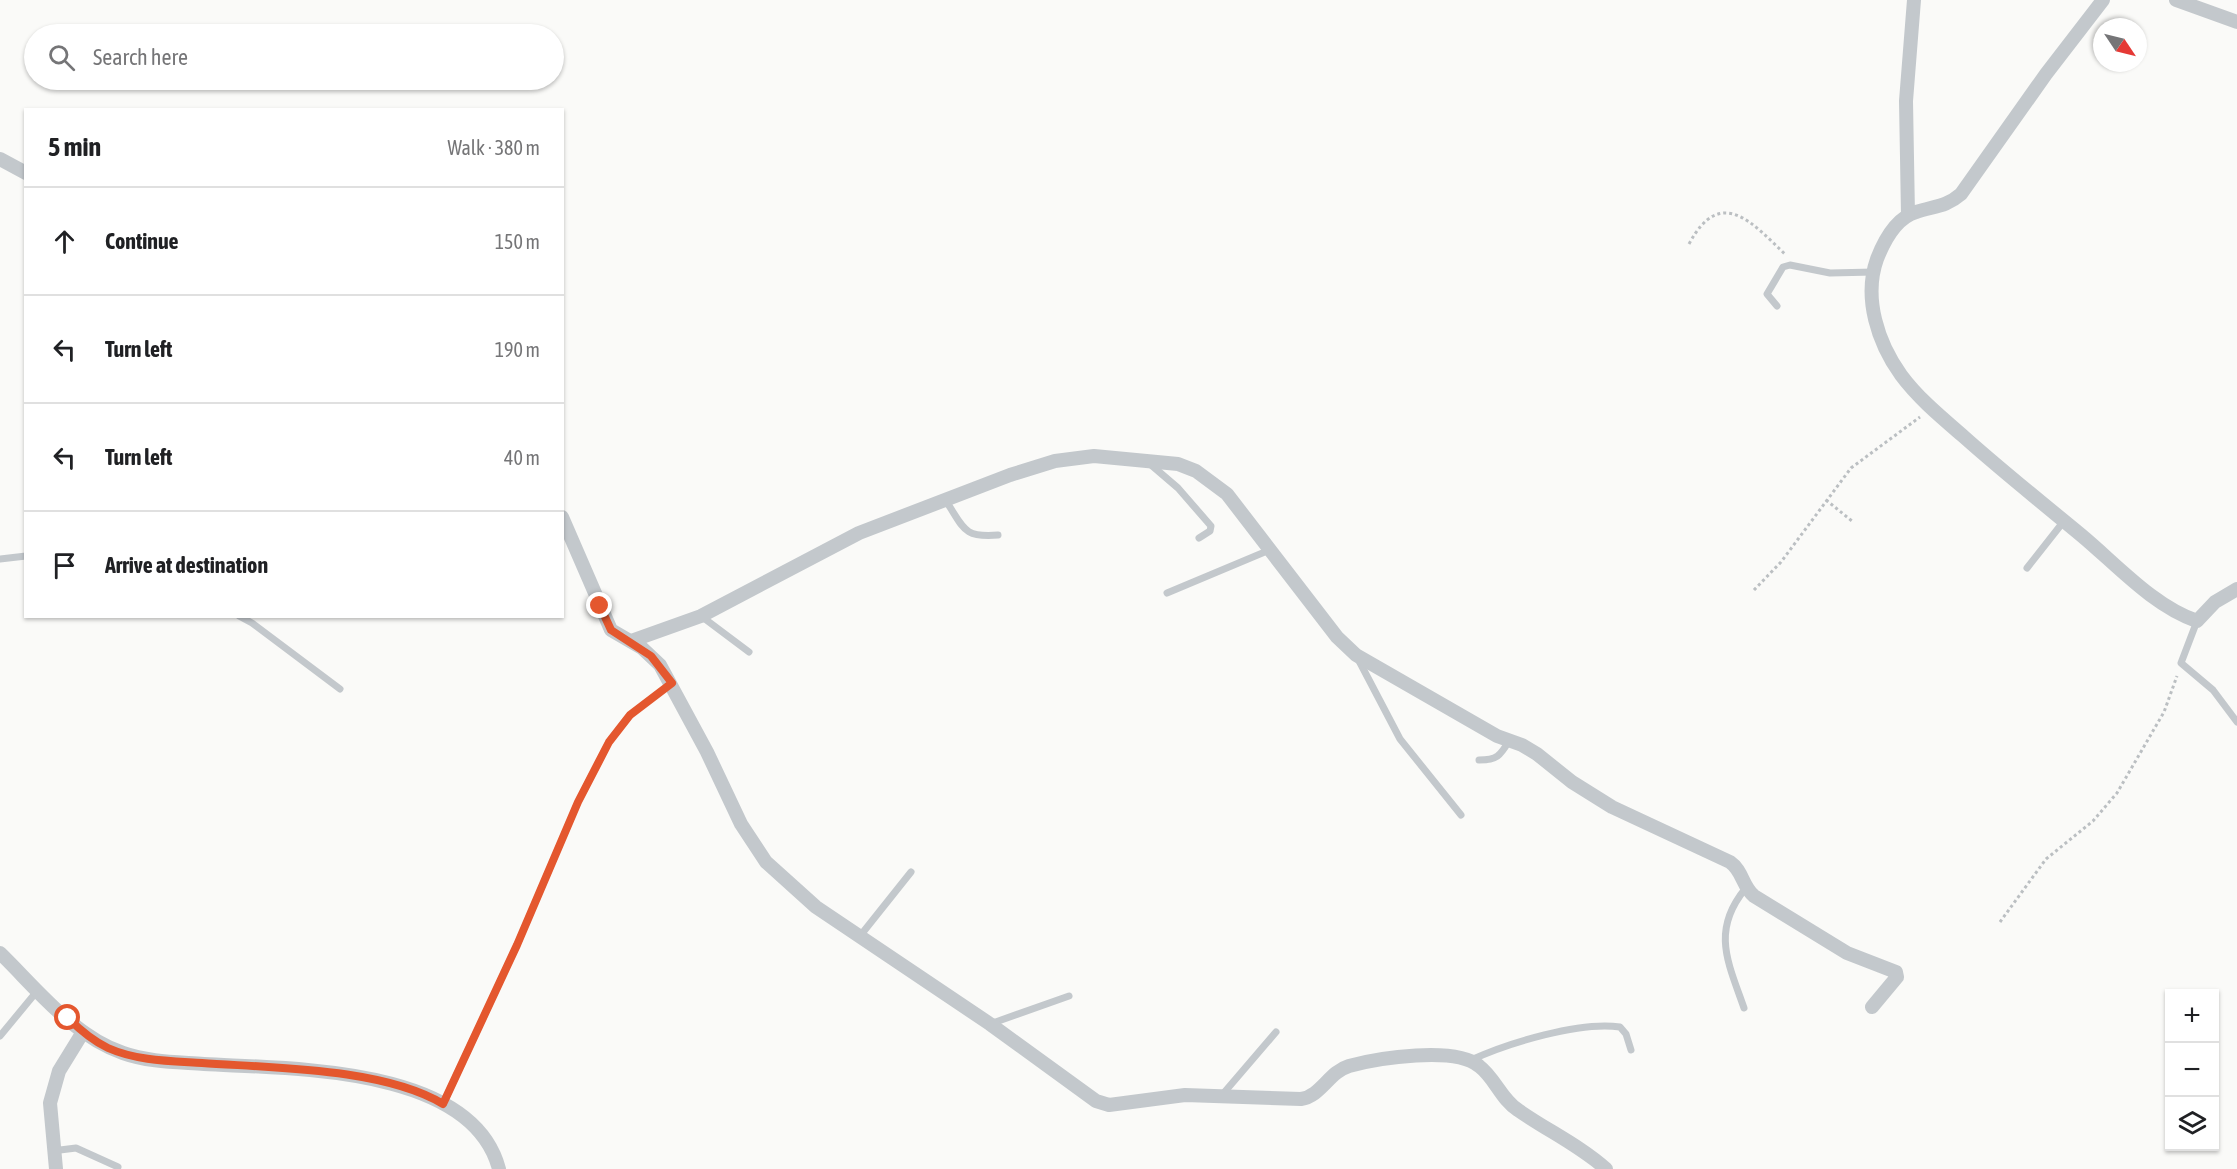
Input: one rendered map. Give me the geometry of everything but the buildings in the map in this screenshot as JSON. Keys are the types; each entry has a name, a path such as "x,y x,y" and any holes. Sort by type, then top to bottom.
{"street":[{"path":"1908,215 1906,101 1914,0"},
{"path":"2103,0 2046,74 1961,194 1945,206 1908,215 1898,223 1882,248 1874,272 1872,290 1874,314 1882,340 1901,375 1931,408 2155,596 2184,616 2197,621 2215,602 2237,589"},
{"path":"2176,0 2203,4 2237,22"},
{"path":"0,159 24,172"},
{"path":"631,641 701,615 860,533 1055,461 1094,456 1178,464 1196,471 1238,505 1337,637 1356,655 1509,741 1537,754 1572,782 1612,807 1730,862 1740,872 1745,889 1847,953 1896,972 1897,977 1872,1007"},
{"path":"564,522 611,630 651,656 672,683 708,752 741,824 766,862 797,892 1102,1104 1185,1095 1301,1099 1313,1094 1333,1074 1351,1066 1426,1055 1471,1060 1486,1072 1501,1094 1517,1110 1583,1150 1606,1169"},
{"path":"0,953 83,1032 108,1048 126,1055 165,1061 356,1076 393,1082 459,1113 486,1138 499,1169"},
{"path":"56,1169 52,1151 50,1103 59,1071 83,1032"}],"lane":[{"path":"1777,306 1767,294 1776,275 1783,267 1799,266 1849,274 1874,272"},
{"path":"1146,460 1178,488 1211,526 1210,531 1199,538"},
{"path":"946,501 965,529 974,536 998,535"},
{"path":"2026,568 2064,521"},
{"path":"1167,592 1272,549"},
{"path":"0,560 24,556"},
{"path":"701,615 748,652"},
{"path":"243,618 340,689"},
{"path":"2197,621 2181,663 2213,690 2237,722"},
{"path":"1356,655 1400,739 1461,814"},
{"path":"443,1104 517,945 578,802 609,742 630,715 672,683"},
{"path":"1479,760 1493,760 1500,756 1509,741"},
{"path":"860,936 911,872"},
{"path":"1743,1008 1725,954 1725,930 1733,904 1745,889"},
{"path":"0,1036 38,990"},
{"path":"990,1024 1069,996"},
{"path":"1471,1060 1505,1046 1591,1028 1620,1027 1626,1034 1631,1050"},
{"path":"1222,1095 1276,1032"},
{"path":"52,1151 76,1148 118,1167"}],"path":[{"path":"1689,244 1698,228 1713,218 1734,212 1746,218 1799,266"},
{"path":"1754,590 1781,562 1851,468 1895,438 1931,408"},
{"path":"1826,500 1852,521"},
{"path":"2000,922 2046,858 2093,821 2117,793 2164,712 2181,663"}],"route":[{"path":"68,1018 95,1040 126,1055 165,1061 356,1076 393,1082 430,1096 443,1104 517,945 578,802 609,742 630,715 645,701 672,683 660,665 642,648 611,630 600,606"}]}
